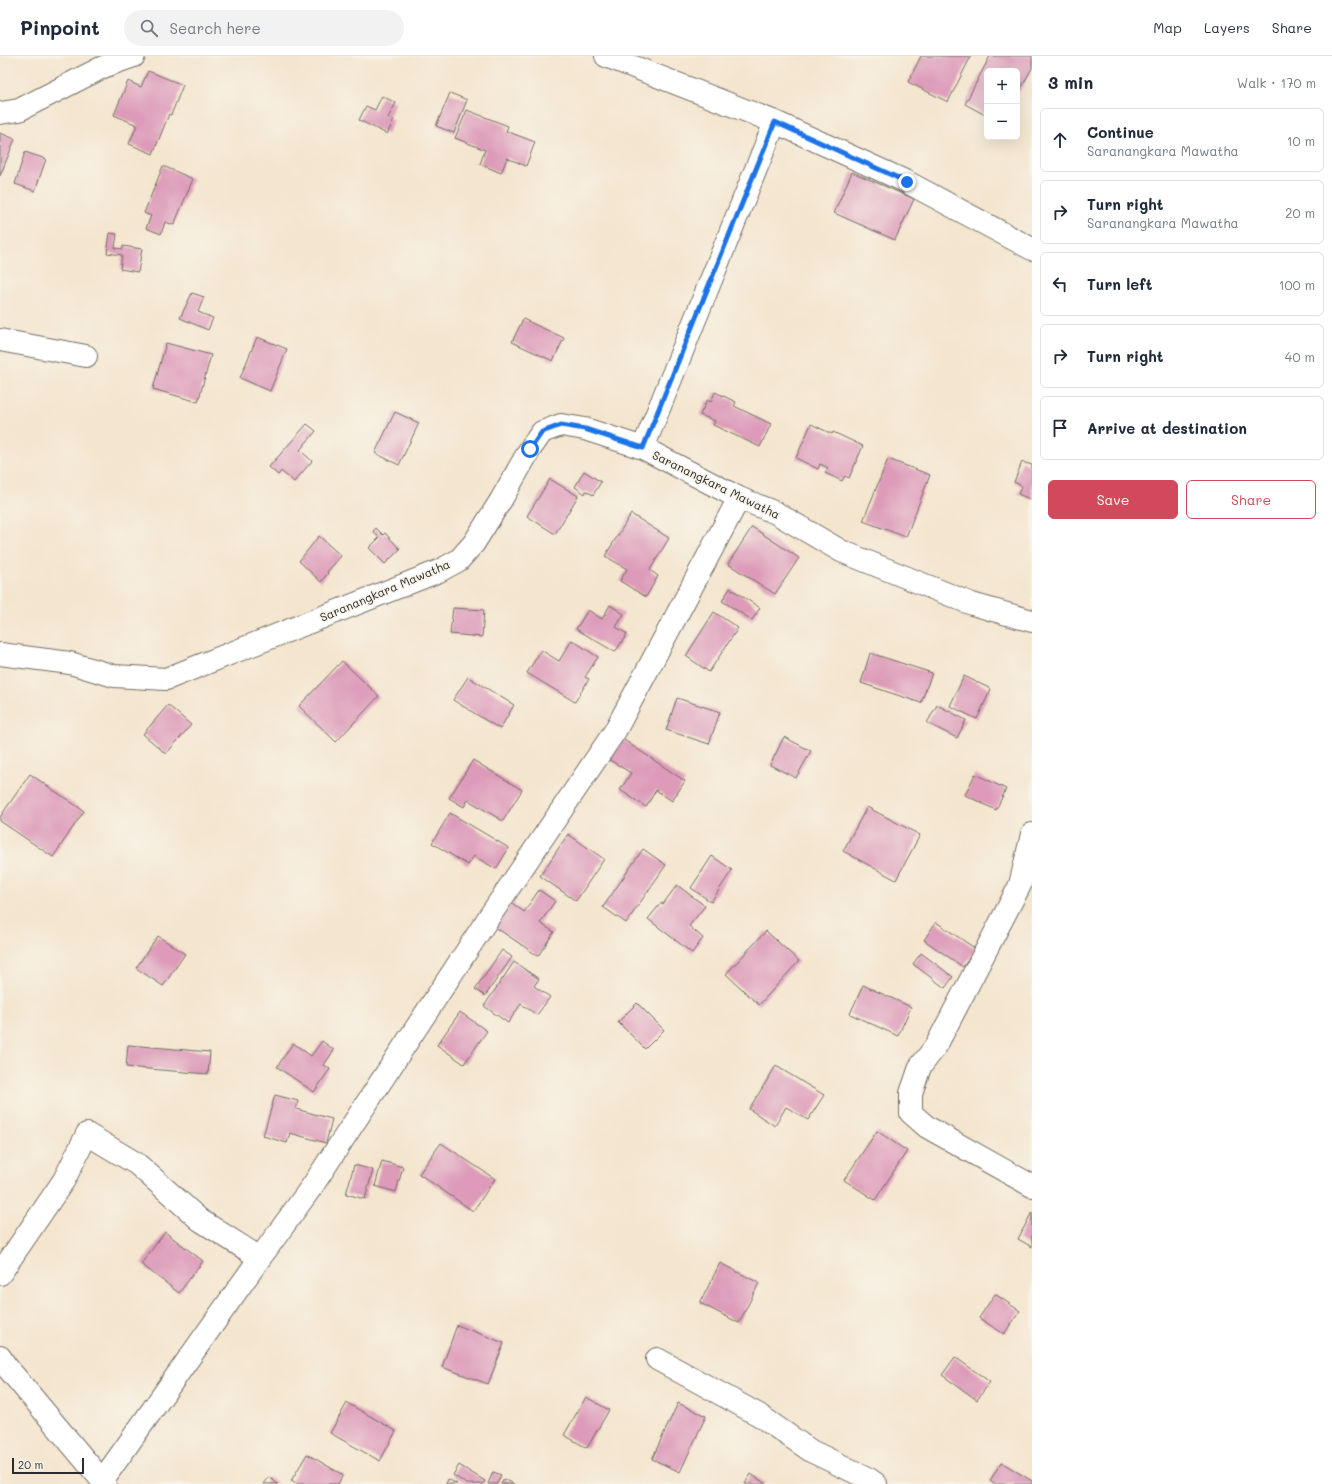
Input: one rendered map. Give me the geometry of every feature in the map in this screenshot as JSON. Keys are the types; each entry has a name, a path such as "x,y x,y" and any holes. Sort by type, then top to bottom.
{"street":[{"path":"0,113 19,110 103,67 134,56"},
{"path":"606,56 775,122 907,182 1032,249"},
{"path":"643,448 775,122"},
{"path":"0,340 86,356"},
{"name":"Saranangkara Mawatha","path":"0,654 70,663 114,676 166,679 439,571 459,560 478,536 501,500 530,449 542,432 561,425 585,429 643,448 739,498 776,513 841,551 972,604 1032,621"},
{"path":"0,1357 104,1482 260,1258 313,1185 489,917 615,731 739,498"},
{"path":"1032,834 1020,885 936,1046 920,1067 911,1093 911,1113 928,1127 1032,1186"},
{"path":"0,1274 64,1180 87,1134 137,1164 200,1220 260,1258"},
{"path":"657,1359 759,1415 812,1451 869,1479 876,1484"}],"building":[{"path":"921,56 971,56 948,102 908,82"},
{"path":"990,56 1032,56 1032,68 1020,90 1020,68 984,68 984,114 965,104"},
{"path":"148,71 183,85 171,115 169,114 153,154 129,144 137,125 114,115 128,81 141,87"},
{"path":"450,93 467,100 454,133 436,126"},
{"path":"382,96 396,103 388,118 394,120 387,134 359,120 366,106 375,110"},
{"path":"467,110 508,126 506,131 535,142 526,166 507,158 501,173 480,164 485,150 455,138"},
{"path":"0,133 15,139 0,176"},
{"path":"25,152 46,159 35,191 15,184"},
{"path":"163,166 193,179 174,225 165,222 161,234 146,228 151,216 144,213"},
{"path":"852,172 914,199 895,240 834,213"},
{"path":"110,233 117,234 115,248 123,249 123,246 142,249 138,272 120,269 122,255 107,253"},
{"path":"192,293 204,297 198,312 213,318 208,330 180,318"},
{"path":"523,319 564,338 553,361 512,342"},
{"path":"257,337 287,349 270,391 240,378"},
{"path":"166,343 211,355 198,402 153,389"},
{"path":"715,392 736,402 734,406 771,424 760,447 713,425 715,421 700,415 707,400 711,402"},
{"path":"395,412 419,423 399,465 375,453"},
{"path":"307,424 316,431 300,450 312,461 294,482 281,471 278,475 269,467"},
{"path":"811,424 832,434 833,432 863,446 849,478 845,476 842,481 825,473 828,468 820,464 818,469 796,458"},
{"path":"888,459 930,475 906,537 863,521"},
{"path":"1022,462 1032,465 1032,500 1018,494 1022,486 1014,482"},
{"path":"584,471 601,482 593,495 586,491 585,494 575,487"},
{"path":"550,479 578,496 555,534 527,516"},
{"path":"631,514 669,538 650,570 658,576 646,597 620,581 627,569 605,556"},
{"path":"752,527 799,558 775,594 728,564"},
{"path":"376,528 383,535 385,533 400,549 385,564 369,548 379,538 373,531"},
{"path":"319,536 341,556 327,572 328,573 321,582 299,561"},
{"path":"730,588 760,608 752,620 722,601"},
{"path":"610,605 624,614 616,627 627,634 615,652 576,629 588,610 602,619"},
{"path":"453,608 484,610 482,637 450,634"},
{"path":"714,612 738,628 709,672 686,656"},
{"path":"572,640 598,657 585,677 589,679 575,702 527,673 541,650 559,661"},
{"path":"870,653 932,673 921,703 861,683"},
{"path":"342,661 379,696 336,742 299,706"},
{"path":"964,676 991,689 977,719 950,706"},
{"path":"468,677 514,705 500,729 453,700"},
{"path":"677,698 720,712 709,744 666,730"},
{"path":"168,705 191,725 166,754 143,734"},
{"path":"937,705 966,720 957,738 927,723"},
{"path":"784,737 811,751 796,778 770,765"},
{"path":"621,738 685,781 672,801 656,790 646,807 620,790 631,773 608,759"},
{"path":"473,760 522,790 503,821 468,800 464,807 449,798"},
{"path":"30,774 84,811 53,857 0,821 0,817"},
{"path":"975,774 1006,789 996,810 965,795"},
{"path":"867,807 920,835 896,880 843,851"},
{"path":"450,813 509,848 496,869 474,856 468,865 432,843"},
{"path":"568,834 604,859 576,901 540,876"},
{"path":"643,849 666,865 626,923 603,907"},
{"path":"712,856 732,870 711,902 691,888"},
{"path":"677,885 705,906 689,926 703,938 692,953 648,919 661,903 663,904"},
{"path":"539,890 555,901 540,923 554,932 538,956 495,927 512,903 524,912"},
{"path":"936,922 976,949 963,967 924,940"},
{"path":"766,931 799,961 759,1005 726,974"},
{"path":"158,936 185,954 163,986 136,968"},
{"path":"502,950 512,957 485,996 475,989"},
{"path":"921,953 953,977 945,988 913,964"},
{"path":"514,962 539,979 534,986 550,997 537,1015 521,1004 508,1023 484,1006"},
{"path":"863,985 911,1007 898,1036 850,1014"},
{"path":"637,1003 664,1030 645,1049 618,1022"},
{"path":"460,1012 487,1031 464,1064 437,1045"},
{"path":"322,1041 334,1050 324,1065 330,1069 314,1092 277,1067 293,1043 311,1056"},
{"path":"128,1045 210,1052 208,1074 126,1067"},
{"path":"776,1066 824,1095 808,1120 786,1107 775,1126 749,1109"},
{"path":"275,1095 298,1101 296,1109 332,1119 326,1143 290,1133 287,1143 263,1136"},
{"path":"877,1131 907,1151 875,1200 844,1180"},
{"path":"441,1143 495,1179 473,1211 419,1174"},
{"path":"382,1161 403,1167 396,1192 375,1186"},
{"path":"354,1165 373,1170 365,1199 346,1194"},
{"path":"1032,1212 1032,1247 1018,1239"},
{"path":"165,1232 203,1261 179,1293 141,1264"},
{"path":"720,1263 759,1283 739,1323 700,1303"},
{"path":"995,1294 1020,1311 1004,1334 979,1318"},
{"path":"457,1325 504,1343 488,1384 442,1367"},
{"path":"955,1357 990,1382 977,1400 942,1375"},
{"path":"586,1397 609,1410 587,1448 564,1435"},
{"path":"347,1403 396,1431 380,1461 330,1433"},
{"path":"678,1403 706,1416 680,1472 652,1459"},
{"path":"307,1454 343,1475 338,1484 297,1484 291,1481"},
{"path":"1001,1462 1032,1481 1032,1484 994,1484 990,1481"},
{"path":"459,1465 485,1481 483,1484 467,1484 453,1475"},
{"path":"493,1472 501,1475 497,1484 488,1484"},
{"path":"751,1474 766,1484 745,1484"},
{"path":"269,1477 278,1484 264,1484"},
{"path":"448,1479 457,1484 446,1484"},
{"path":"504,1479 514,1484 501,1484"}],"route":[{"path":"530,449 542,432 561,425 585,429 643,448 775,122 907,182"}]}
